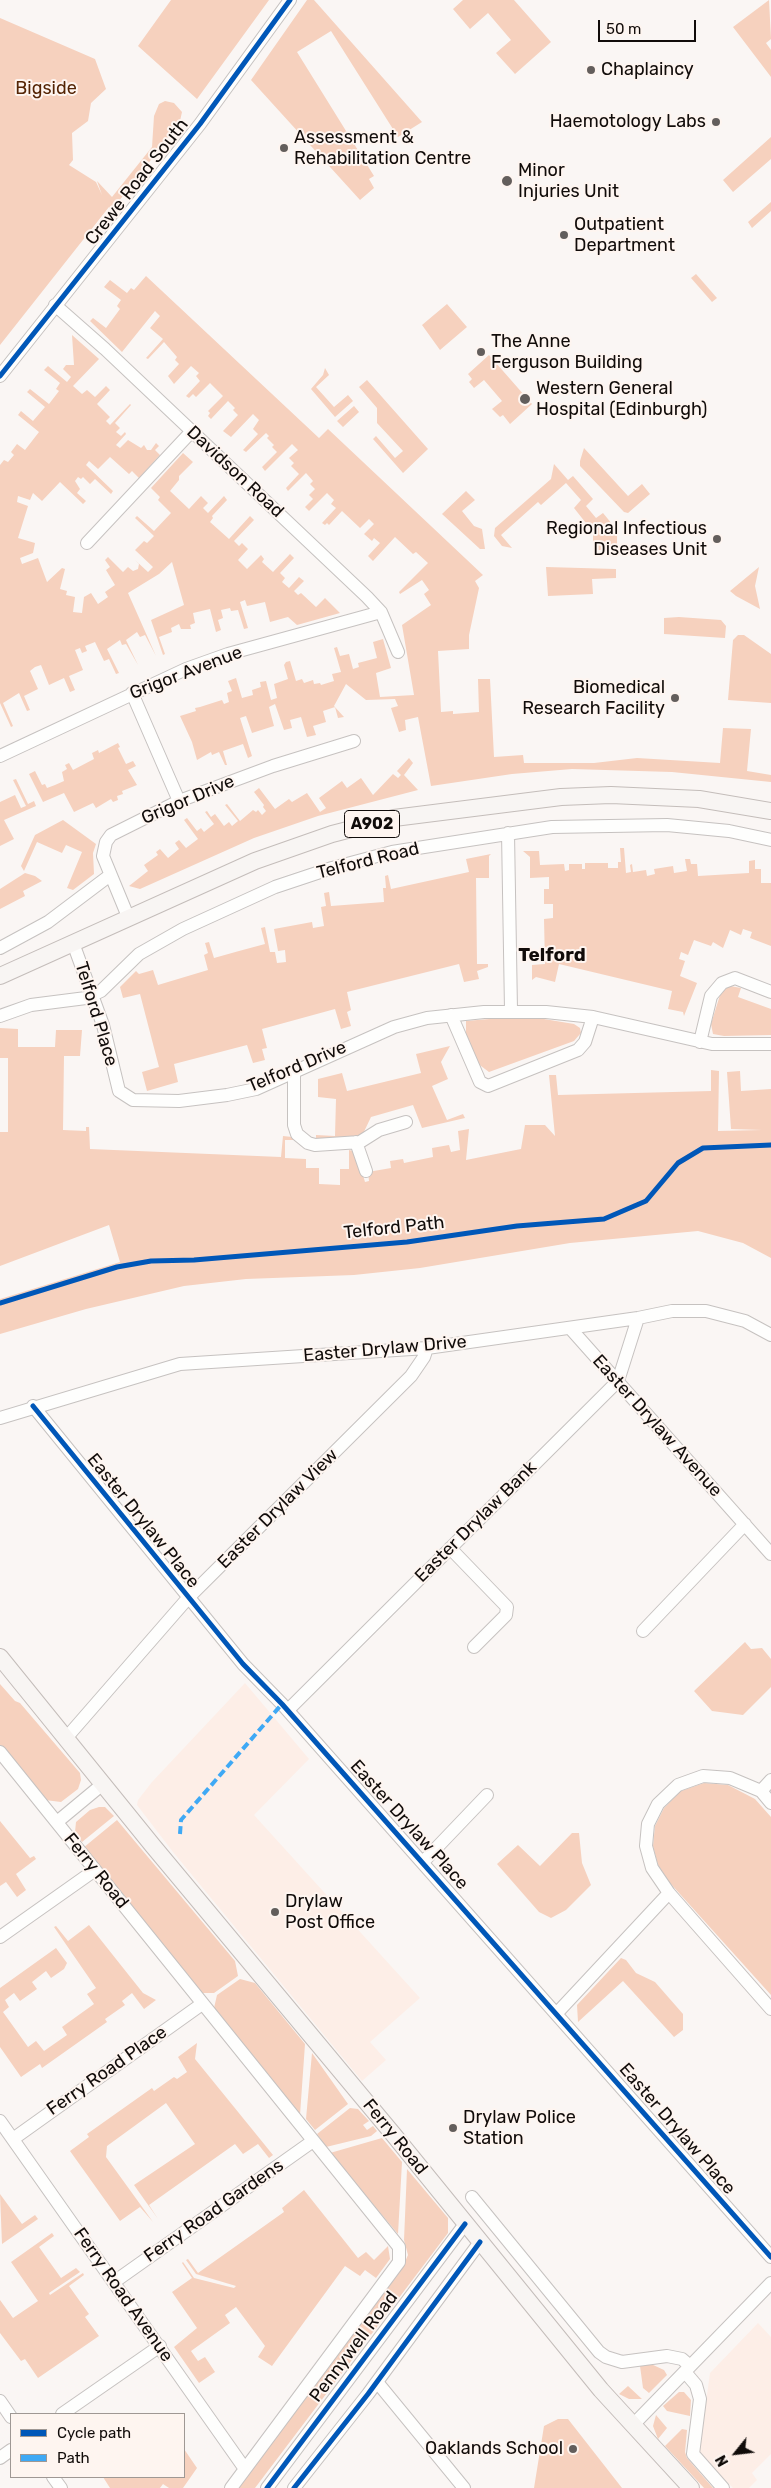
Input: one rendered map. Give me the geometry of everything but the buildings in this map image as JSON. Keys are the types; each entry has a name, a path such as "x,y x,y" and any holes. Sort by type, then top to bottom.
{"main road":[{"name":"Telford Road","path":"0,976 255,861 332,834 394,818 561,797 611,795 698,799 771,811"},
{"name":"Ferry Road","path":"0,1656 153,1846 393,2134 595,2383 691,2488"}],"street":[{"name":"Crewe Road South","path":"0,376 200,124 290,0"},
{"name":"Davidson Road","path":"56,305 192,431 381,612 398,652"},
{"path":"87,543 192,431"},
{"name":"Grigor Avenue","path":"0,756 132,693 206,662 381,612"},
{"path":"132,693 179,800"},
{"name":"Grigor Drive","path":"129,919 104,863 103,850 111,835 179,800 273,766 354,740"},
{"name":"Telford Road","path":"0,1016 31,1005 76,1000 93,995 116,978 139,954 155,944 275,887 332,868 392,852 552,827 667,825 729,831 771,840"},
{"path":"508,833 511,1010"},
{"path":"0,948 48,922 109,876"},
{"name":"Telford Place","path":"73,944 103,1025 117,1085"},
{"path":"700,1042 711,996 722,983 735,978 771,992"},
{"name":"Telford Drive","path":"117,1085 121,1095 133,1100 180,1101 227,1095 256,1088 294,1073 380,1031 428,1018 511,1010 593,1017 700,1042 724,1045 771,1044"},
{"path":"451,1015 480,1082 488,1086 578,1050 585,1042 593,1017"},
{"path":"294,1073 294,1125 302,1139 315,1145 367,1140 379,1130 406,1122"},
{"path":"356,1142 366,1171"},
{"name":"Easter Drylaw Drive","path":"0,1418 33,1406 180,1364 427,1348 638,1318 672,1311 706,1311 745,1321 771,1335"},
{"name":"Easter Drylaw Bank","path":"288,1710 618,1382 638,1318"},
{"name":"Easter Drylaw Avenue","path":"570,1328 771,1554"},
{"name":"Easter Drylaw View","path":"67,1737 188,1598 411,1376 424,1357 427,1348"},
{"name":"Easter Drylaw Place","path":"33,1406 243,1664 288,1710 771,2257"},
{"path":"643,1631 744,1524"},
{"path":"450,1548 507,1606 506,1615 474,1647"},
{"name":"Ferry Road","path":"0,1752 381,2224"},
{"path":"771,1803 760,1791 730,1778 703,1776 678,1785 658,1804 648,1824 646,1846 652,1868 669,1893 771,2009"},
{"path":"760,1791 771,1780"},
{"name":"Ferry Road","path":"57,1822 104,1783"},
{"name":"Easter Drylaw Place","path":"423,1862 487,1795"},
{"path":"0,1937 95,1870"},
{"path":"557,2013 669,1893"},
{"name":"Ferry Road Place","path":"13,2139 202,2004"},
{"name":"Ferry Road Avenue","path":"0,2121 245,2469"},
{"name":"Ferry Road Gardens","path":"114,2282 313,2141"},
{"path":"472,2197 599,2352 606,2357 622,2362 667,2356 678,2357 696,2385 700,2399 693,2454 723,2488"},
{"name":"Pennywell Road","path":"231,2488 399,2262 399,2247 381,2224"},
{"name":"Pennywell Road","path":"267,2488 465,2224"},
{"path":"294,2488 377,2382 480,2242"},
{"path":"633,2425 771,2283"},
{"path":"63,2413 160,2346"},
{"path":"377,2382 464,2488"},
{"path":"0,2401 10,2416"}],"shaded area":[{"path":"245,1683 309,1759 254,1815 420,1998 370,2042 386,2060 362,2081 173,1852 137,1805 138,1800 152,1782"},
{"path":"758,2323 771,2337 771,2454 752,2473 757,2480 749,2488 733,2488 699,2453 710,2373"}],"green space":[{"path":"171,0 269,0 197,99 138,46"},
{"path":"307,0 314,0 422,122 398,137 331,31 297,52 374,176 369,179 374,188 360,200 251,80"},
{"path":"463,0 514,0 551,42 515,74 496,53 511,40 488,13 470,29 453,9"},
{"path":"769,0 771,39 766,43 771,50 771,77 733,27"},
{"name":"Bigside","path":"0,18 95,59 106,89 91,103 88,121 72,133 73,160 69,165 96,182 102,195 97,181 112,197 152,147 154,116 159,104 165,101 174,103 182,112 180,121 141,173 111,211 109,207 0,345"},
{"path":"771,137 771,159 733,192 723,180"},
{"path":"771,202 771,211 752,228 748,222"},
{"path":"696,274 717,298 712,302 691,278"},
{"path":"146,276 319,438 328,429 483,575 475,581 479,588 469,635 469,649 438,651 441,712 453,711 453,714 479,712 478,679 490,679 494,757 523,755 524,763 594,763 637,758 720,763 723,728 751,729 747,771 771,775 771,782 672,772 572,769 512,774 431,786 418,717 405,720 406,730 399,732 391,708 398,706 395,699 366,700 346,684 335,707 323,711 326,722 313,726 316,735 307,737 301,717 290,720 292,728 284,730 275,704 269,707 274,726 252,733 246,716 240,718 252,756 248,758 243,744 223,751 227,765 225,765 219,752 212,755 211,752 197,760 192,742 180,716 196,711 195,708 222,700 224,704 229,702 227,693 232,691 228,681 236,678 242,698 253,695 252,690 261,687 260,682 266,681 271,700 277,698 274,684 288,679 284,665 286,662 290,661 296,681 302,679 304,683 313,680 314,684 320,683 321,685 334,681 332,674 341,672 334,648 337,647 340,656 349,654 353,669 359,667 358,663 377,658 373,642 383,639 391,668 376,673 380,697 414,695 402,625 431,605 424,594 429,590 422,580 400,594 399,592 428,563 416,552 413,554 395,537 373,561 368,556 380,543 374,538 372,541 364,534 374,524 369,519 360,528 342,511 329,525 322,523 336,508 331,504 334,500 327,493 309,511 305,507 313,499 309,495 315,489 310,484 313,481 306,473 288,491 286,488 299,474 291,466 294,463 289,458 298,450 292,444 265,471 262,467 277,452 272,447 274,445 267,438 269,436 266,433 246,452 243,450 258,434 253,429 259,420 253,414 231,437 223,431 238,415 233,410 235,408 228,401 211,419 208,416 210,413 208,411 223,396 210,383 196,397 193,394 189,398 186,396 200,381 196,376 199,373 191,366 174,384 168,376 179,364 175,360 177,357 164,342 148,359 146,358 163,339 150,328 160,316 155,311 122,352 90,321 93,318 106,328 120,309 117,306 121,300 104,287 110,280 127,293 131,288 134,290"},
{"path":"447,304 467,327 440,350 422,325"},
{"path":"72,335 99,359 73,386 82,394 87,390 95,397 106,386 110,390 97,404 110,417 106,421 110,425 131,405 115,423 120,428 116,432 121,436 125,432 126,434 116,445 120,448 128,440 141,448 144,445 147,450 151,450 156,443 159,446 155,450 160,455 139,478 132,471 129,474 110,457 98,469 89,461 86,465 113,491 111,494 95,479 90,484 83,477 81,479 78,477 75,481 80,489 77,493 86,501 83,504 60,482 42,501 33,493 30,500 18,496 17,502 28,506 18,538 35,543 33,553 20,558 22,564 38,558 47,582 62,568 65,569 60,589 67,591 66,595 75,597 73,612 82,613 84,597 91,593 98,604 108,597 105,592 115,585 106,570 110,567 105,560 108,557 123,572 128,567 133,571 138,569 139,564 135,560 148,572 153,567 135,550 144,541 147,543 154,536 135,518 137,516 154,531 171,513 158,500 160,497 151,488 183,453 193,462 179,476 179,480 170,491 189,509 201,496 208,503 203,508 208,513 224,496 227,500 212,516 213,518 210,522 229,539 250,516 254,520 234,541 239,546 242,543 248,549 238,560 247,569 261,555 264,559 262,562 273,572 290,554 294,558 280,573 285,578 282,582 289,588 299,577 304,581 294,591 298,595 301,593 316,607 325,598 340,613 297,625 288,617 270,622 265,602 247,606 245,600 240,602 248,628 244,629 238,610 231,611 230,608 221,610 223,618 218,620 221,630 216,632 210,609 193,613 195,623 190,625 191,629 181,629 179,624 171,628 172,632 159,637 165,654 163,655 151,620 184,605 172,562 159,574 128,593 156,656 145,635 140,637 137,632 126,640 138,665 126,644 122,645 120,640 107,649 119,673 116,674 109,659 104,661 95,642 85,646 87,651 82,653 80,648 75,650 83,670 69,676 75,690 70,692 64,678 49,685 41,665 35,667 30,671 38,689 24,696 30,710 27,711 19,693 3,703 13,726 11,727 0,703 0,465 4,460 8,462 14,455 11,452 17,444 25,450 39,432 18,415 21,411 33,421 45,407 27,392 30,389 49,404 59,391 56,389 60,383 44,370 48,366 67,382 71,377 63,369 66,365 74,365"},
{"path":"489,355 532,404 510,424 503,415 500,417 492,409 502,401 484,380 474,388 469,382 472,379 468,374"},
{"path":"325,368 329,375 316,387 334,407 348,395 353,401 335,417 311,389 323,375"},
{"path":"367,380 428,449 403,473 373,439 376,436 395,458 403,451 377,423 377,408 359,387"},
{"path":"354,406 359,412 343,427 337,421"},
{"path":"584,448 628,496 642,484 650,494 628,513 624,512 580,466"},
{"path":"554,464 568,480 573,476 593,499 586,506 596,518 603,513 617,530 617,550 593,550 593,532 574,508 581,500 566,483 541,505 538,502 501,535 512,548 502,546 494,536 495,528 551,479"},
{"path":"466,491 475,500 462,511 474,526 482,529 485,549 480,549 442,514"},
{"path":"546,567 616,569 616,578 592,579 593,594 548,596"},
{"path":"759,567 755,586 760,609 730,591"},
{"path":"679,617 721,620 726,626 725,638 664,634 664,618"},
{"path":"738,635 744,635 771,654 771,703 728,700 733,640"},
{"path":"335,707 344,717 338,718"},
{"path":"118,743 120,747 118,748 126,764 133,761 136,766 128,770 137,785 122,791 123,794 117,796 118,800 113,802 111,799 96,808 93,803 74,812 64,793 43,802 29,774 35,771 42,785 45,784 47,788 64,781 62,772 67,769 65,765 69,763 73,770 94,759 92,753 98,750 99,753"},
{"path":"409,758 413,763 404,775 418,790 318,816 254,838 140,889 129,886 148,871 144,865 158,855 156,852 160,849 168,858 179,849 175,843 179,840 186,848 198,839 184,820 187,818 197,831 201,828 204,832 214,824 205,812 207,811 211,817 215,814 224,826 229,822 232,826 238,821 225,805 227,804 240,821 253,810 256,812 258,810 262,815 266,811 263,807 264,805 254,792 259,788 275,809 289,799 292,802 307,793 320,812 326,808 319,798 342,781 347,788 361,778 373,795 393,774 398,778 401,775 397,771"},
{"path":"16,779 28,804 34,801 36,806 4,820 14,839 0,846 0,802 15,795 21,808 26,806 13,780"},
{"path":"63,820 96,844 93,853 94,874 73,890 67,888 82,852 66,845 62,853 37,842 24,871 21,866 35,835"},
{"path":"620,848 624,848 626,873 631,872 630,865 632,864 633,872 646,870 647,876 655,874 654,869 673,866 674,873 687,871 685,859 690,859 691,864 697,864 698,876 749,873 749,861 755,860 755,869 761,869 761,883 771,883 771,946 750,938 752,932 743,929 741,935 730,930 723,948 713,942 711,946 694,940 688,955 681,952 679,959 685,961 680,976 697,983 684,1016 683,1012 668,1009 672,991 559,964 555,982 536,977 532,980 532,965 545,964 544,919 553,918 553,904 544,904 544,889 549,889 549,877 530,878 530,857 523,851 539,851 540,865 564,864 565,871 569,870 569,864 582,864 582,869 585,869 585,863 608,863 608,868 618,868 618,862 621,862"},
{"path":"491,854 489,856 489,878 476,878 477,964 488,964 488,967 477,971 479,979 464,982 459,964 347,992 351,1010 347,1012 351,1026 341,1029 335,1009 262,1029 267,1048 262,1049 265,1060 253,1063 247,1045 174,1064 178,1082 147,1091 142,1072 159,1067 140,994 123,998 120,987 136,971 139,974 153,970 158,985 208,970 204,955 208,953 205,943 209,942 214,958 265,944 261,928 265,927 270,952 275,952 277,963 286,962 285,950 278,951 274,929 312,922 313,928 324,926 321,907 326,906 324,893 329,892 331,906 384,902 383,888 386,888 385,876 388,875 391,889 469,872 466,859"},
{"path":"25,873 35,876 42,881 23,891 25,896 0,909 0,889"},
{"path":"730,986 741,988 738,997 771,1009 771,1035 724,1036 713,1034 711,1024 720,995 723,990"},
{"path":"501,1018 544,1019 574,1024 580,1028 581,1033 574,1041 489,1072 477,1063 466,1036 466,1021"},
{"path":"0,1028 18,1029 18,1047 55,1047 56,1030 82,1030 80,1056 64,1056 63,1130 86,1131 86,1127 89,1127 90,1149 281,1157 283,1136 292,1137 294,1140 285,1140 285,1158 306,1159 306,1168 319,1168 319,1184 340,1185 340,1169 349,1169 349,1150 353,1151 358,1158 365,1182 369,1181 368,1172 391,1168 390,1161 403,1159 404,1163 433,1157 432,1148 449,1145 451,1152 460,1150 458,1131 469,1129 466,1160 521,1149 525,1125 545,1125 555,1136 549,1075 556,1075 558,1095 711,1091 711,1070 719,1071 718,1131 762,1130 731,1129 727,1072 740,1071 741,1091 771,1089 771,1258 743,1243 698,1231 570,1243 420,1268 354,1275 246,1279 184,1286 86,1309 0,1334 0,1299 120,1262 109,1225 0,1266 0,1132 8,1132 8,1058 0,1058"},
{"path":"450,1046 441,1062 448,1079 432,1086 447,1120 463,1114 465,1118 422,1128 413,1105 371,1117 361,1138 316,1138 316,1135 335,1136 336,1099 318,1097 318,1079 342,1073 347,1091 421,1073 416,1054"},
{"path":"745,1642 751,1649 762,1648 771,1659 771,1687 743,1715 712,1711 694,1691"},
{"path":"0,1684 15,1701 20,1703 80,1773 81,1780 78,1789 61,1802 45,1800 0,1745"},
{"path":"704,1783 728,1785 755,1799 771,1817 771,1995 670,1883 658,1865 653,1846 655,1826 664,1808 681,1791"},
{"path":"105,1807 114,1816 82,1842 75,1832 76,1822 90,1810"},
{"path":"117,1820 235,1961 238,1976 214,1993 200,1993 83,1848"},
{"path":"0,1821 30,1858 34,1856 36,1859 16,1874 26,1890 17,1897 6,1882 0,1886"},
{"path":"572,1833 579,1833 582,1863 591,1885 566,1910 551,1918 539,1912 497,1864 518,1845 540,1866"},
{"path":"89,1925 143,1993 156,2000 144,2009 132,1993 122,2001 125,2005 105,2019 107,2022 42,2068 40,2064 21,2077 0,2047 0,1988 56,1948 67,1963 64,1969 51,1978 46,1971 32,1982 37,1989 20,2001 14,1993 5,2000 9,2007 3,2012 28,2047 36,2041 44,2051 67,2035 62,2027 94,2004 87,1994 96,1988 54,1927 56,1926 68,1941"},
{"path":"621,1958 626,1960 636,1973 655,1982 683,2014 683,2030 674,2037 623,1981 578,2022 577,2005"},
{"path":"240,1979 255,1983 305,2044 300,2115 214,2008 217,1995"},
{"path":"197,2043 195,2059 273,2155 269,2158 258,2144 243,2154 235,2144 149,2205 158,2219 134,2185 195,2144 166,2103 107,2146 106,2157 153,2222 140,2207 120,2221 70,2151 89,2137 87,2134 152,2088 154,2091 174,2077 177,2079 187,2072 178,2057"},
{"path":"312,2053 348,2104 315,2130 306,2119"},
{"path":"350,2108 358,2109 369,2121 363,2125 367,2130 373,2126 377,2131 371,2136 326,2147 317,2134"},
{"path":"382,2138 402,2162 398,2234 330,2153"},
{"path":"407,2169 448,2218 448,2233 255,2488 238,2488 404,2264 408,2255 404,2240"},
{"path":"304,2190 358,2258 366,2252 374,2260 388,2246 390,2259 376,2278 365,2270 360,2276 345,2266 272,2366 258,2357 265,2346 236,2307 225,2315 230,2323 191,2351 198,2361 205,2357 215,2372 199,2383 174,2347 197,2328 172,2292 192,2278 182,2263 194,2278 234,2288 236,2286 196,2274 186,2260 188,2259 198,2273 284,2212 282,2208"},
{"path":"0,2194 22,2224 35,2215 38,2219 2,2244"},
{"path":"52,2233 54,2236 39,2247 61,2278 76,2268 80,2272 49,2293 50,2295 83,2273 84,2275 69,2286 89,2314 85,2317 99,2336 38,2378 25,2359 21,2361 0,2333 0,2300 13,2318 38,2301 11,2262"},
{"path":"651,2364 664,2370 667,2375 649,2393 643,2388 640,2366"},
{"path":"628,2386 642,2399 629,2399 619,2394"},
{"path":"679,2392 684,2392 691,2400 690,2416 667,2411 663,2406"},
{"path":"656,2415 667,2428 658,2439 653,2426"},
{"path":"558,2419 568,2419 622,2488 534,2488 544,2426"},
{"path":"682,2429 687,2430 685,2452 687,2458 713,2488 704,2488 665,2446"},
{"path":"185,2450 197,2468 183,2488 169,2488 163,2484 160,2488 110,2488 104,2478 185,2478"}],"marked path":[{"path":"180,1834 181,1820 282,1704"}],"cycle path":[{"path":"0,376 200,124 290,0"},
{"name":"Telford Path","path":"0,1303 117,1267 151,1261 194,1260 407,1242 517,1226 604,1219 646,1201 678,1163 703,1148 771,1145"},
{"path":"33,1406 243,1664 282,1704 771,2257"},
{"path":"267,2488 465,2224"},
{"path":"294,2488 368,2394 480,2242"}],"place":[{"name":"Chaplaincy","path":"591,70"},
{"name":"Haemotology Labs","path":"716,122"},
{"name":"Assessment & Rehabilitation Centre","path":"284,148"},
{"name":"Minor Injuries Unit","path":"507,181"},
{"name":"Outpatient Department","path":"564,235"},
{"name":"The Anne Ferguson Building","path":"481,352"},
{"name":"Western General Hospital (Edinburgh)","path":"525,399"},
{"name":"Regional Infectious Diseases Unit","path":"717,539"},
{"name":"Biomedical Research Facility","path":"675,698"},
{"name":"Drylaw Post Office","path":"275,1912"},
{"name":"Drylaw Police Station","path":"453,2128"},
{"name":"Oaklands School","path":"573,2449"}],"district":[{"name":"Telford","path":"552,956"}]}
